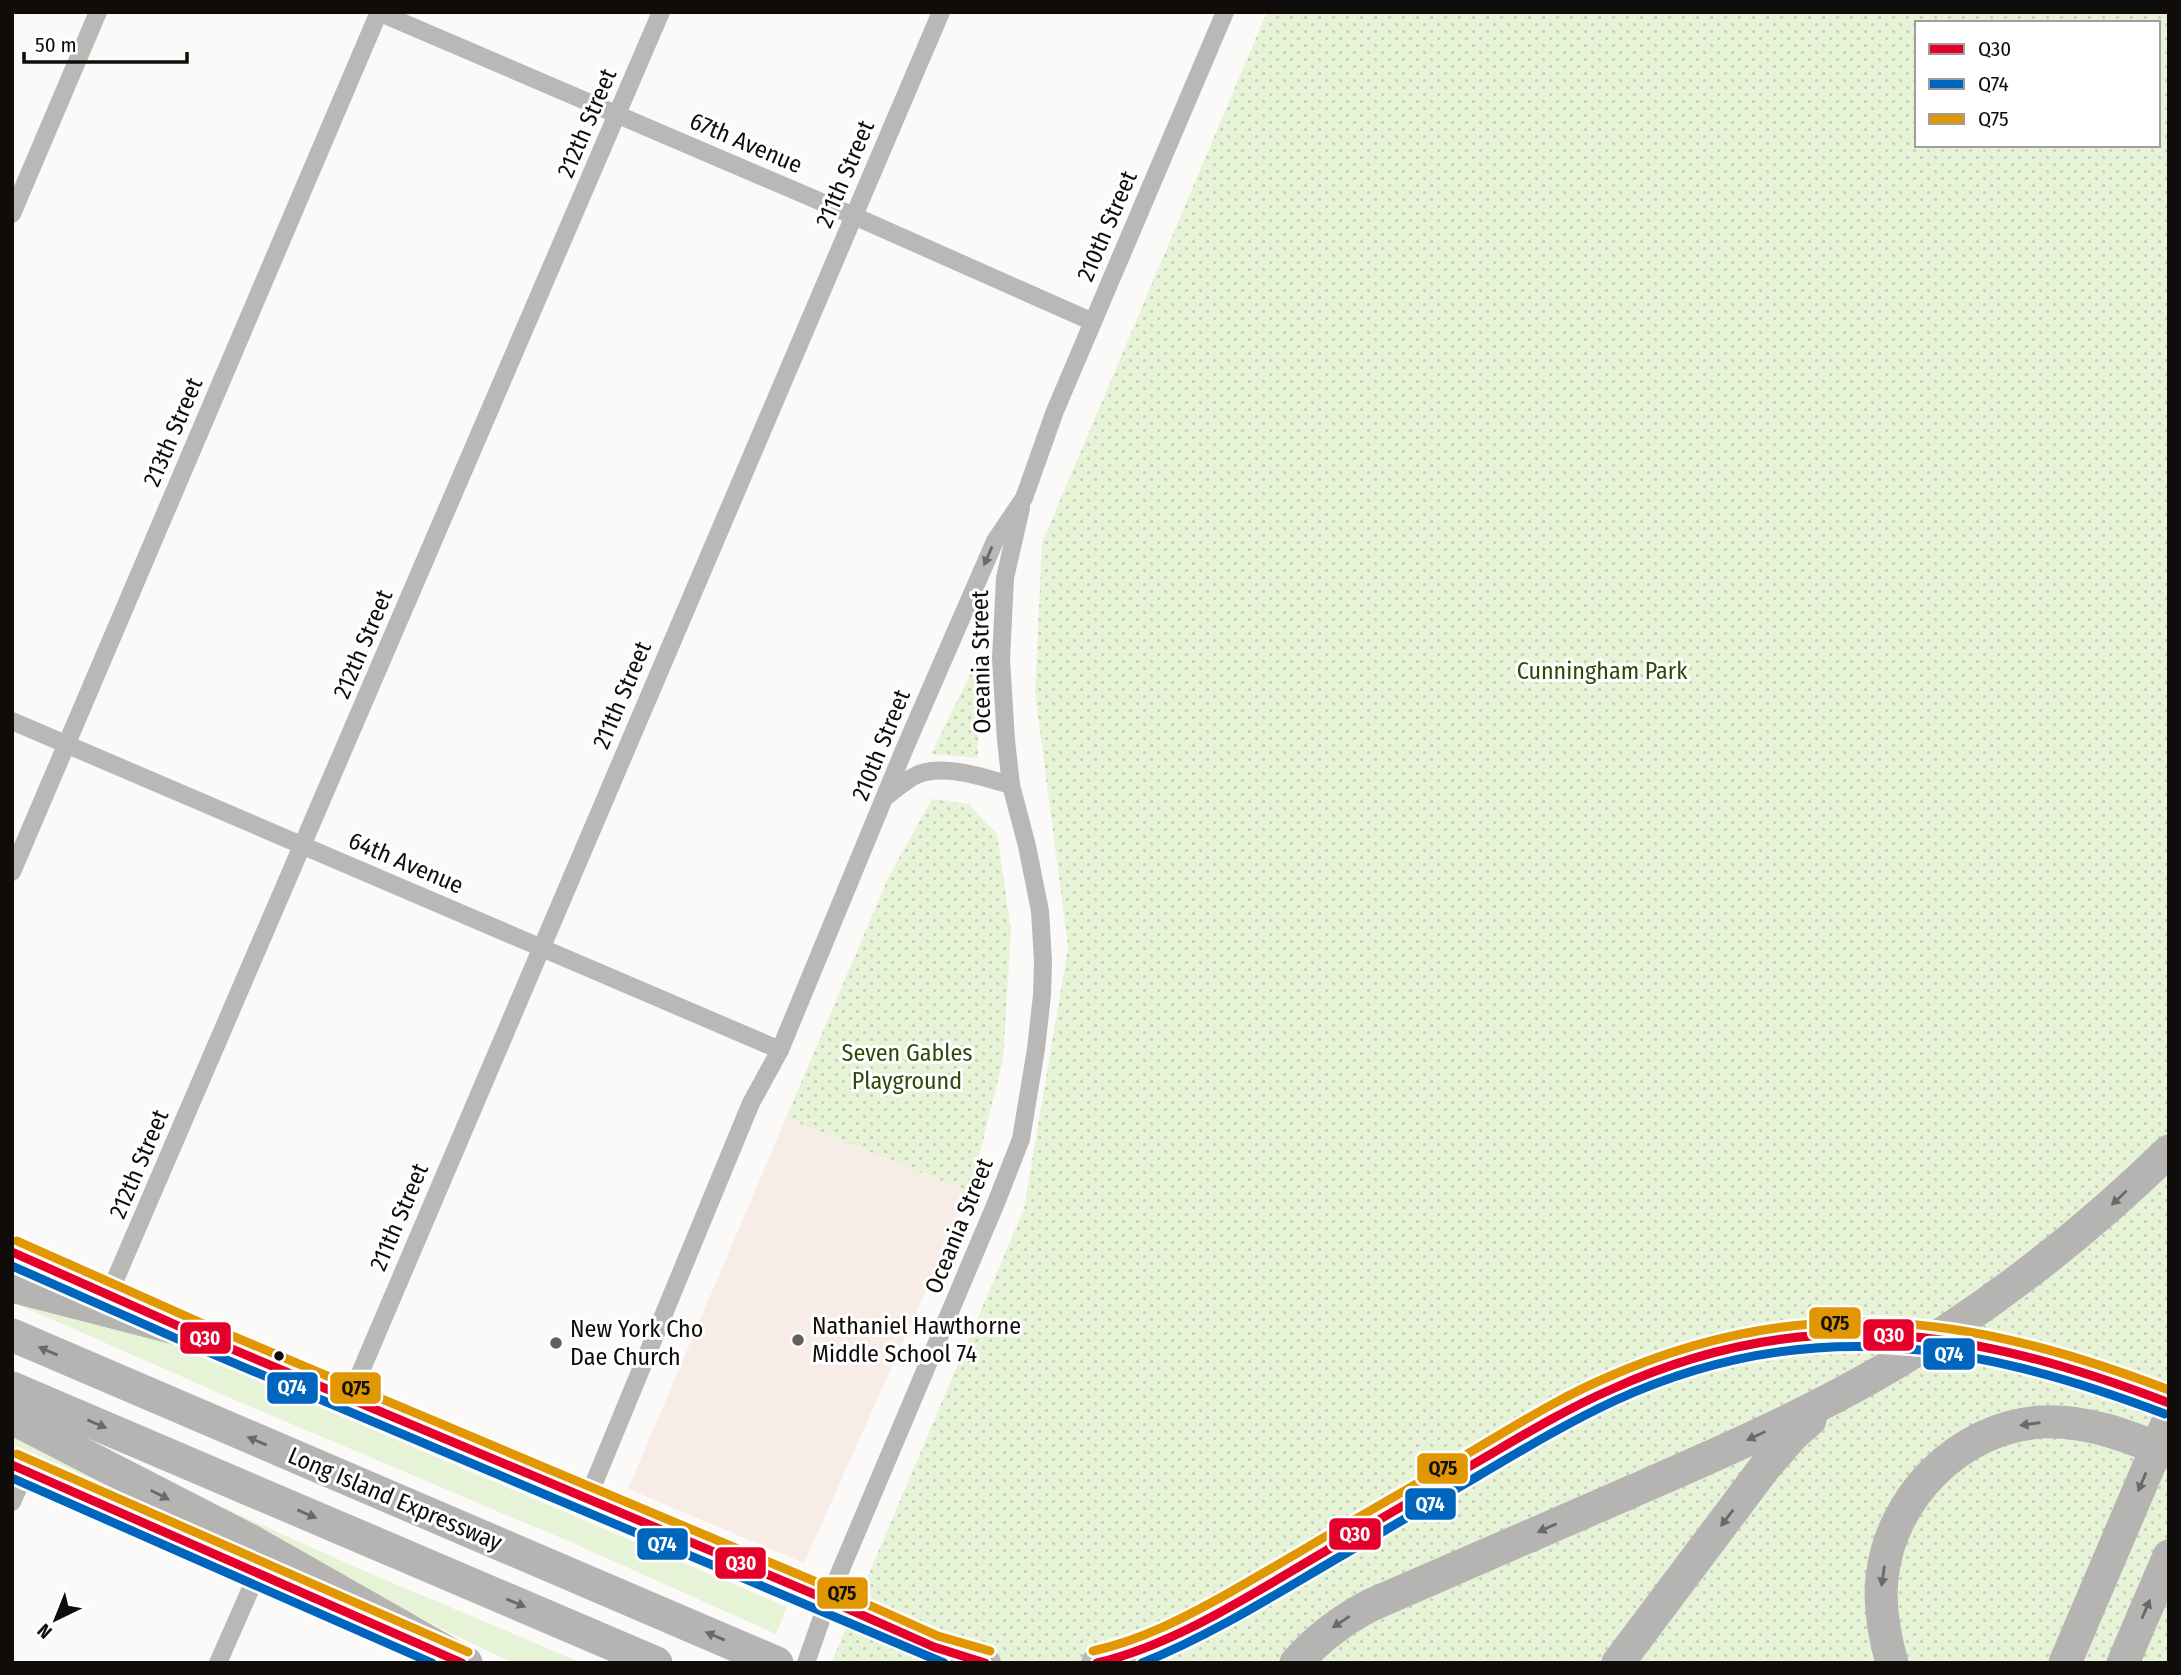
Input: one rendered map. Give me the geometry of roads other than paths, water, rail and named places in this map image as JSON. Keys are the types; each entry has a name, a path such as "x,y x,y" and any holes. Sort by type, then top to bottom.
{"highway":[{"path":"1618,1663 1779,1450 1807,1422 1860,1384 1952,1328 2009,1288 2076,1237 2169,1151"},
{"path":"12,1286 194,1333"},
{"name":"Long Island Expressway","path":"12,1335 777,1663"},
{"path":"1296,1663 1337,1624 1371,1605 1723,1451 1860,1384"},
{"name":"Long Island Expressway","path":"12,1388 656,1663"},
{"path":"12,1418 253,1542 465,1663"},
{"path":"2065,1663 2169,1419"},
{"path":"1892,1663 1882,1620 1882,1576 1886,1555 1897,1524 1913,1496 1926,1480 1958,1452 1996,1432 2040,1422 2059,1422 2098,1427 2169,1453"},
{"path":"2123,1663 2169,1556"}],"main road":[{"path":"12,1252 194,1333 934,1647 986,1663"},
{"path":"1096,1663 1146,1648 1188,1629 1540,1426 1599,1395 1648,1374 1720,1351 1792,1338 1866,1333 1907,1335 1987,1346 2026,1356 2169,1403"},
{"path":"19,1468 465,1663"}],"street":[{"path":"12,214 99,12"},
{"name":"67th Avenue","path":"379,12 854,216 1093,323"},
{"name":"213th Street","path":"12,872 379,12"},
{"name":"212th Street","path":"109,1294 661,12"},
{"name":"211th Street","path":"349,1399 941,12"},
{"name":"210th Street","path":"587,1500 751,1103 780,1050 995,541 1024,498 1055,411 1225,12"},
{"name":"Oceania Street","path":"806,1663 828,1600 1021,1139 1036,1049 1043,961 1040,911 1011,785 1001,659 1005,578 1024,498"},
{"name":"64th Avenue","path":"12,722 780,1050"},
{"path":"886,797 921,773 959,772 1011,785"},
{"path":"12,1502 19,1468"},
{"path":"218,1663 258,1572"}],"place":[{"name":"Nathaniel Hawthorne Middle School 74","path":"798,1340"},
{"name":"New York Cho Dae Church","path":"556,1343"}],"park label":[{"name":"Cunningham Park","path":"1602,671"},
{"name":"Seven Gables Playground","path":"907,1067"}]}
